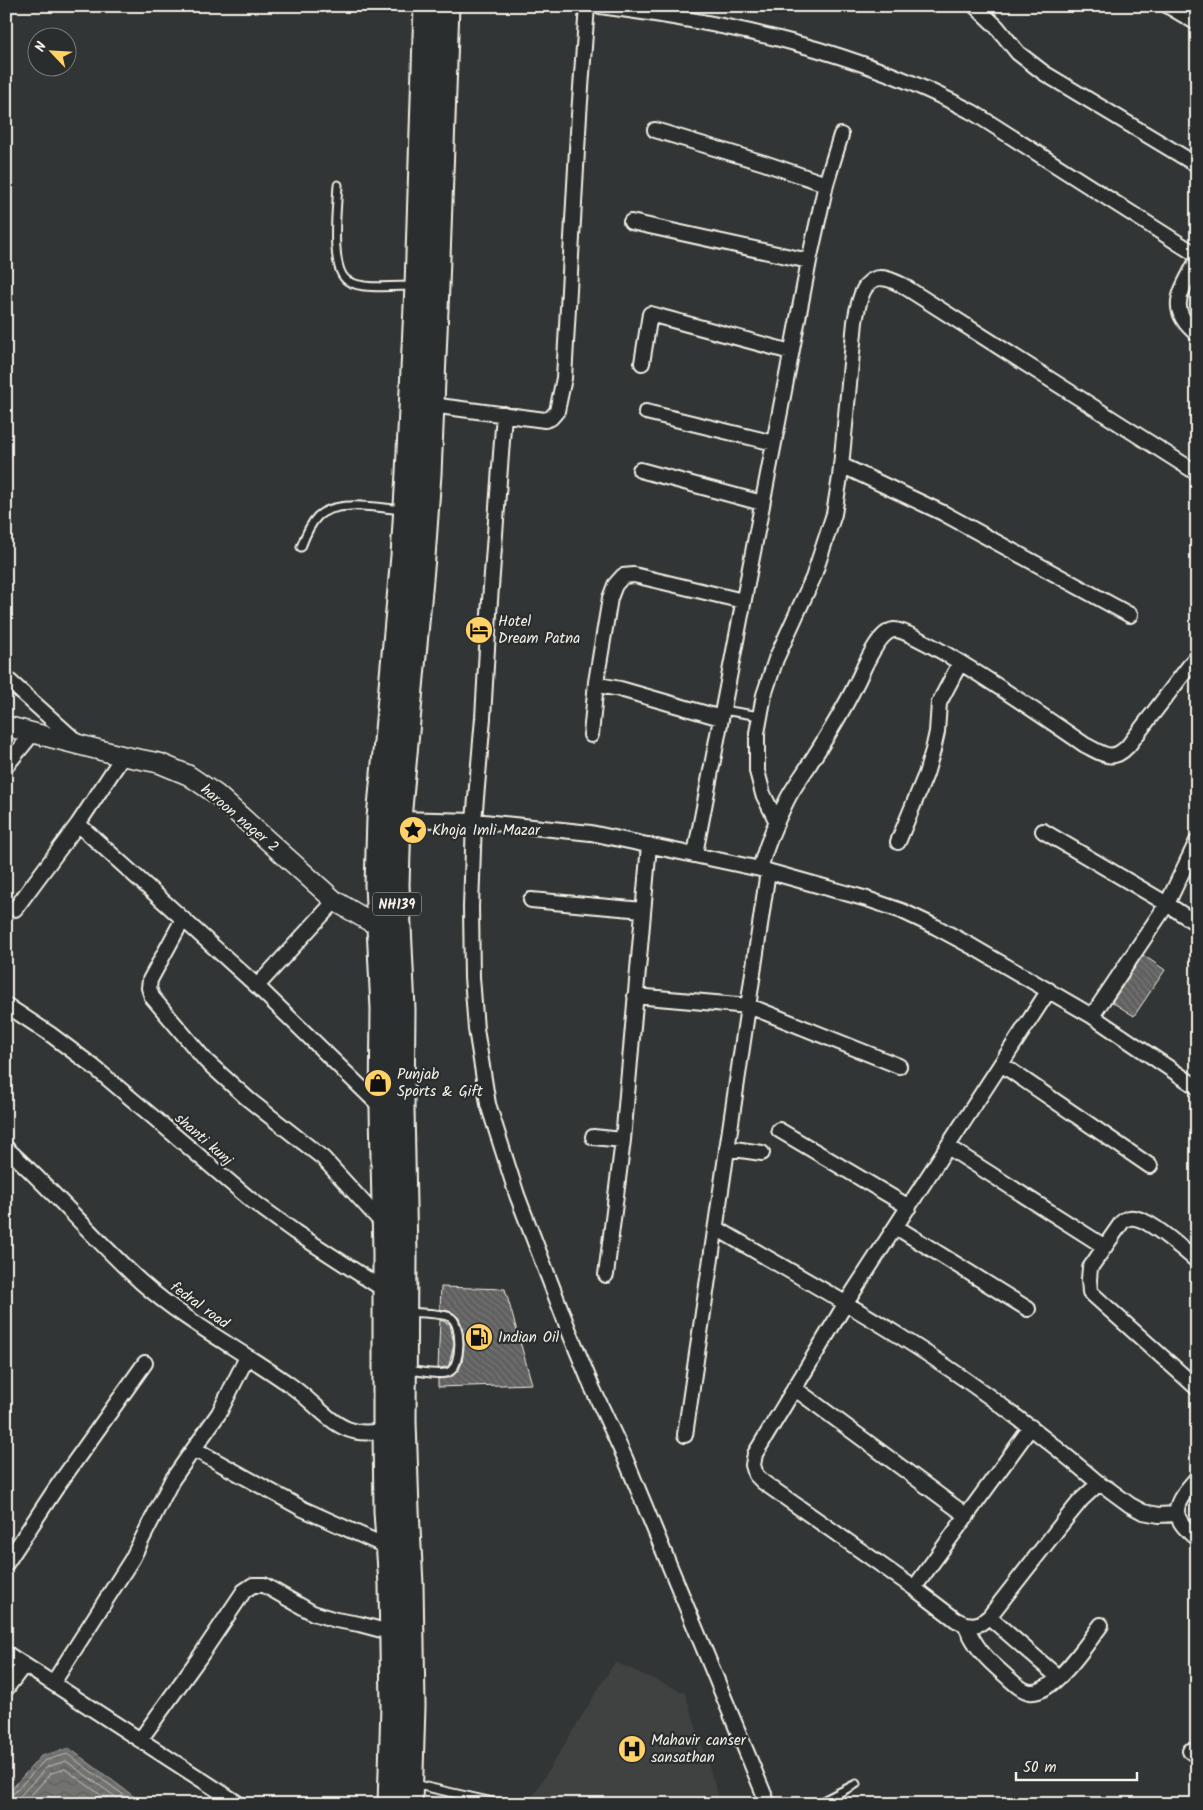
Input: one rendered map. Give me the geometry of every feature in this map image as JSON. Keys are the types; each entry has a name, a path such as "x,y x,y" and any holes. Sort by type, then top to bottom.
{"highway":[{"name":"NH139","path":"410,1793 412,1706 410,1584 406,1510 395,1425 386,1291 383,1109 384,1009 389,919 396,885 398,818 422,557 431,405 427,286 427,6"},
{"name":"NH139","path":"391,1804 394,1706 390,1548 395,1425 404,1370 405,1312 401,1108 402,1009 389,919 378,886 380,818 427,286 446,6"}],"street":[{"path":"431,405 545,420 552,418 557,411 566,354 587,6"},
{"path":"600,6 677,17 745,31 851,59 905,79 940,94 974,113 1197,255"},
{"path":"974,6 996,26 1018,53 1044,73 1197,165"},
{"path":"1176,8 1197,23"},
{"path":"655,130 826,184"},
{"path":"695,854 809,261 826,184 840,135"},
{"path":"631,222 809,261"},
{"path":"1197,260 1178,302 1179,315 1186,325 1197,334"},
{"path":"777,822 763,794 757,771 757,733 764,695 776,659 813,578 834,514 841,465 854,322 858,301 864,288 872,280 885,278 902,285 1197,472"},
{"path":"642,363 650,314 791,352"},
{"path":"646,412 774,443"},
{"path":"504,414 474,820 471,907 472,986 476,1029 488,1104 500,1147 517,1195 592,1387 625,1458 768,1804"},
{"path":"841,465 943,513 1130,615"},
{"path":"640,470 762,503"},
{"path":"591,735 596,674 610,598 615,584 623,576 634,575 743,601"},
{"path":"685,1435 749,1006 766,846 788,799 842,714 877,642 886,633 894,629 906,632 960,663 1085,745 1103,754 1112,756 1121,753 1128,746 1197,656"},
{"path":"898,842 926,774 937,732 939,704 960,663"},
{"path":"6,678 80,745"},
{"path":"596,682 604,686 722,714"},
{"name":"haroon nager 2","path":"6,726 123,756 159,763 188,776 216,794 334,901 369,920 389,919"},
{"path":"6,766 33,733"},
{"path":"15,909 78,824 123,756"},
{"path":"398,818 474,820 583,832 764,870 838,890 902,911 944,931 1049,990 1092,1016 1197,1087"},
{"path":"78,824 257,986 383,1109"},
{"path":"1043,831 1167,904 1197,924"},
{"path":"1092,1016 1167,904 1197,841"},
{"path":"606,1275 623,1140 649,845"},
{"path":"531,900 643,910"},
{"path":"257,986 334,901"},
{"path":"183,919 150,980 149,988 152,997 206,1061 248,1099 323,1158 385,1226"},
{"path":"1049,990 846,1303 755,1454 753,1465 756,1475 778,1494 914,1588 956,1620 974,1625 981,1623 989,1617 1090,1490 1096,1486 1102,1486"},
{"path":"635,996 749,1006 899,1066"},
{"name":"shanti kunj","path":"6,1005 50,1034 94,1067 251,1200 295,1232 386,1291"},
{"path":"1001,1064 1150,1166"},
{"path":"780,1130 909,1207"},
{"path":"593,1137 623,1140"},
{"path":"948,1147 1105,1247"},
{"name":"fedral road","path":"6,1148 51,1190 141,1282 220,1341 292,1386 330,1419 350,1431 364,1434 395,1425"},
{"path":"727,1148 762,1153"},
{"path":"1197,1261 1150,1224 1139,1219 1130,1218 1122,1222 1090,1268 1089,1279 1090,1292 1197,1388"},
{"path":"896,1227 1028,1310"},
{"path":"716,1228 846,1303 954,1372 1031,1428 1102,1486 1130,1505 1143,1512 1159,1515 1176,1514"},
{"path":"53,1683 119,1580 142,1539 164,1493 219,1413 247,1357"},
{"path":"6,1564 51,1495 144,1363"},
{"path":"794,1388 967,1516"},
{"path":"914,1588 1031,1428"},
{"path":"194,1449 303,1509 390,1548"},
{"path":"1197,1478 1181,1498 1176,1514 1181,1524 1197,1539"},
{"path":"140,1740 199,1658 244,1590 253,1585 264,1585 313,1613 393,1633"},
{"path":"989,1617 1058,1677"},
{"path":"965,1624 973,1642 985,1657 1021,1688 1030,1692 1040,1691 1058,1677 1080,1653 1101,1625"},
{"path":"6,1654 239,1804"},
{"path":"6,1689 24,1665"}],"lane":[{"path":"338,185 336,247 338,265 342,275 348,281 360,285 427,286"},
{"path":"300,547 311,526 319,516 332,508 346,506 407,510"},
{"path":"722,714 760,716"},
{"path":"404,1370 448,1373 455,1368 458,1359 458,1330 456,1321 450,1316 405,1312"},
{"path":"816,1804 856,1784"},
{"path":"410,1793 502,1804"}],"shaded area":[{"name":"Mahavir canser sansathan","path":"615,1662 685,1693 721,1804 528,1804"}],"water":[{"path":"69,1748 144,1804 6,1804 8,1793 41,1756"}],"building":[{"path":"1143,955 1165,970 1134,1016 1112,1002"},
{"name":"Indian Oil","path":"441,1287 505,1289 532,1384 438,1387 438,1379 451,1377 458,1371 462,1363 464,1345 459,1318 452,1312 440,1309"},
{"path":"440,1320 450,1324 454,1344 449,1365 438,1368"}],"place":[{"name":"Hotel Dream Patna","path":"479,630"},
{"name":"Khoja Imli Mazar","path":"413,830"},
{"name":"Punjab Sports & Gift","path":"378,1083"},
{"name":"Indian Oil","path":"479,1337"},
{"name":"Mahavir canser sansathan","path":"632,1749"}]}
